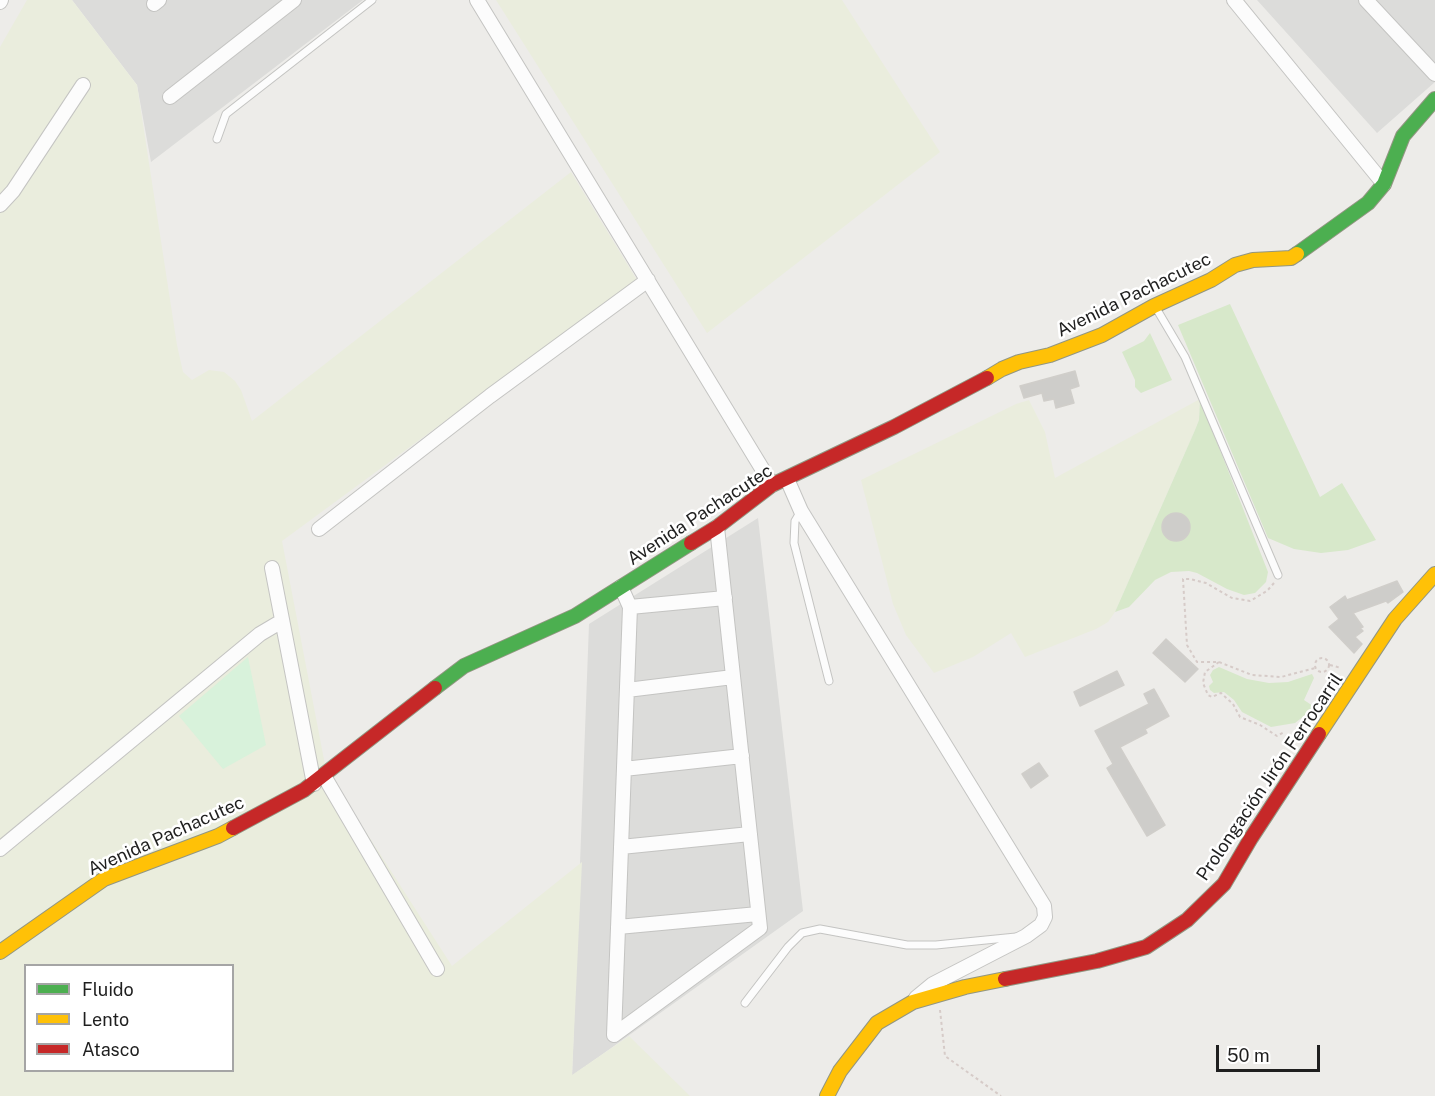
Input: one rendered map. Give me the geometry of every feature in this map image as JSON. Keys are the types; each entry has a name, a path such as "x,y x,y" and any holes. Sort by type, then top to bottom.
{"main road":[{"name":"Avenida Pachacutec","path":"0,952 104,879 218,836 319,780 464,666 575,616 717,527 772,485 977,385 1002,369 1050,355 1102,335 1154,306 1211,280 1235,265 1252,260 1290,258 1315,243 1368,203 1384,184 1403,136 1435,99"},
{"name":"Prolongación Jirón Ferrocarril","path":"827,1096 840,1071 877,1023 913,1002 965,987 1096,961 1146,946 1187,920 1224,884 1251,838 1395,619 1435,574"}],"street":[{"path":"170,97 294,0"},
{"path":"477,0 772,485"},
{"path":"1234,0 1384,184"},
{"path":"1366,0 1435,74"},
{"path":"0,205 13,192 83,85"},
{"path":"319,529 490,396 648,280"},
{"path":"788,479 801,511 1044,906 1045,917 1041,925 1026,936 933,984 913,1002"},
{"path":"621,587 630,607 614,1035 760,928 717,527"},
{"path":"272,568 319,780 437,969"},
{"path":"630,607 725,598"},
{"path":"0,849 260,634 282,621"},
{"path":"627,690 733,677"},
{"path":"624,769 742,756"},
{"path":"621,847 750,834"},
{"path":"618,927 758,914"},
{"path":"836,1096 840,1071"}],"lane":[{"path":"217,140 226,114 372,0"},
{"path":"1154,306 1185,357 1278,575"},
{"path":"801,511 795,521 794,543 829,681"},
{"path":"744,1003 788,947 802,933 820,929 907,945 936,945 1026,936"}],"path":[{"path":"1278,575 1277,580 1268,591 1250,601 1232,598 1206,583 1183,579 1187,645 1197,662 1219,662 1252,675 1281,677 1315,668 1318,671 1326,671 1328,661 1325,658 1318,659 1315,662 1315,668"},
{"path":"1219,662 1205,672 1203,683 1208,695 1212,697 1221,693 1233,704 1240,717 1260,725 1276,736 1284,732"},
{"path":"940,1010 945,1056 1001,1096"}],"shaded area":[{"path":"72,0 363,0 151,162 137,85"},
{"path":"1257,0 1435,0 1435,82 1377,133"},
{"path":"758,518 803,911 572,1076 589,624"}],"green space":[{"path":"27,0 72,0 137,85 183,372 192,380 209,370 224,372 235,381 241,390 252,421 571,172 637,280 282,541 326,770 452,966 582,862 572,1075 629,1036 690,1096 0,1096 0,47"},
{"path":"496,0 842,0 940,152 707,333"},
{"path":"1230,304 1320,497 1342,483 1376,540 1348,550 1321,553 1294,549 1268,538 1178,325"},
{"path":"1150,333 1172,380 1141,393 1135,387 1135,380 1122,352 1144,341"},
{"path":"1200,399 1199,420 1195,430 1115,612 1108,622 1025,657 1011,633 973,657 934,673 906,635 893,604 861,480 1016,404 1029,400 1045,432 1055,478"},
{"path":"1200,399 1268,572 1266,582 1255,593 1244,595 1197,573 1171,572 1155,580 1129,607 1115,612 1199,420"},
{"path":"248,657 266,745 223,769 179,716"},
{"path":"1219,667 1247,679 1269,683 1288,682 1312,674 1314,678 1304,700 1313,706 1295,723 1271,727 1242,712 1234,700 1224,692 1214,693 1210,690 1209,686 1213,682 1210,675"}],"building":[{"path":"1075,371 1079,386 1070,389 1074,403 1056,408 1054,399 1044,401 1042,393 1024,398 1020,386"},
{"path":"1176,513 1186,517 1190,527 1186,537 1176,541 1166,537 1162,527 1166,517"},
{"path":"1397,581 1403,592 1388,603 1386,601 1353,613 1363,627 1360,628 1363,631 1355,637 1362,644 1354,653 1329,627 1339,619 1330,607 1345,596 1347,600"},
{"path":"1166,639 1198,669 1185,682 1153,653"},
{"path":"1117,671 1124,685 1080,706 1074,692"},
{"path":"1154,689 1169,716 1145,729 1147,733 1120,747 1165,825 1147,836 1107,768 1113,764 1095,731 1149,704 1144,694"},
{"path":"1039,763 1048,776 1031,788 1022,774"}],"traffic: fast":[{"path":"1297,254 1368,203 1384,184 1403,136 1435,99"},
{"path":"435,688 464,666 575,616 691,543"}],"traffic: slow":[{"path":"987,378 1019,362 1050,355 1102,335 1154,306 1211,280 1235,265 1253,260 1291,258 1297,254"},
{"path":"1319,734 1395,619 1435,574"},
{"path":"0,952 104,879 218,836 233,828"},
{"path":"827,1096 840,1071 877,1023 913,1002 965,987 1005,979"}],"traffic: jam":[{"path":"691,543 717,527 772,485 894,427 987,378"},
{"path":"233,828 304,790 435,688"},
{"path":"1005,979 1097,961 1146,947 1187,920 1224,884 1251,838 1319,734"}]}
